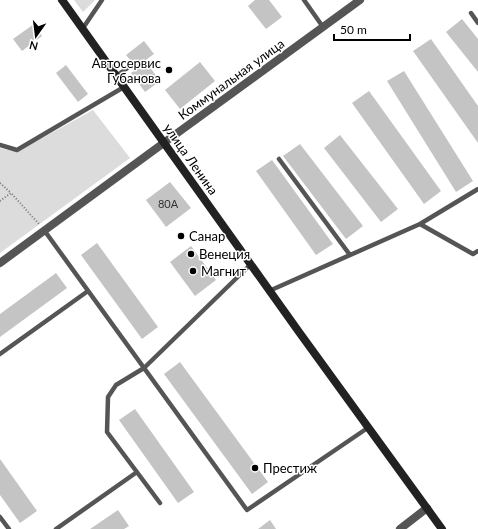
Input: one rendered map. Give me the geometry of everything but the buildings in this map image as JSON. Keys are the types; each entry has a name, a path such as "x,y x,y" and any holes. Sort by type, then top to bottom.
{"main road":[{"name":"улица Ленина","path":"62,0 84,28 116,76 165,142 250,265 442,529"}],"street":[{"name":"Коммунальная улица","path":"0,263 360,0"},
{"path":"400,529 427,508"}],"lane":[{"path":"84,28 102,0"},
{"path":"304,0 323,27"},
{"path":"471,13 478,23"},
{"path":"116,76 129,67"},
{"path":"0,145 17,150 124,87"},
{"path":"279,159 350,255"},
{"path":"269,290 420,224 478,189"},
{"path":"420,224 473,254 478,251"},
{"path":"44,230 247,510 369,427"},
{"path":"160,503 107,432 108,397 116,385 144,368 250,265"},
{"path":"0,354 88,291"},
{"path":"56,529 137,472"},
{"path":"0,516 9,529"}],"path":[{"path":"0,183 44,230"},
{"path":"0,200 11,193"}],"shaded area":[{"path":"74,0 95,0 83,12"},
{"path":"93,110 130,158 0,253 0,148 17,152"}],"place":[{"name":"Автосервис Губанова","path":"169,70"},
{"name":"Санар","path":"181,236"},
{"name":"Венеция","path":"191,254"},
{"name":"Магнит","path":"193,271"},
{"name":"Престиж","path":"255,468"}]}
